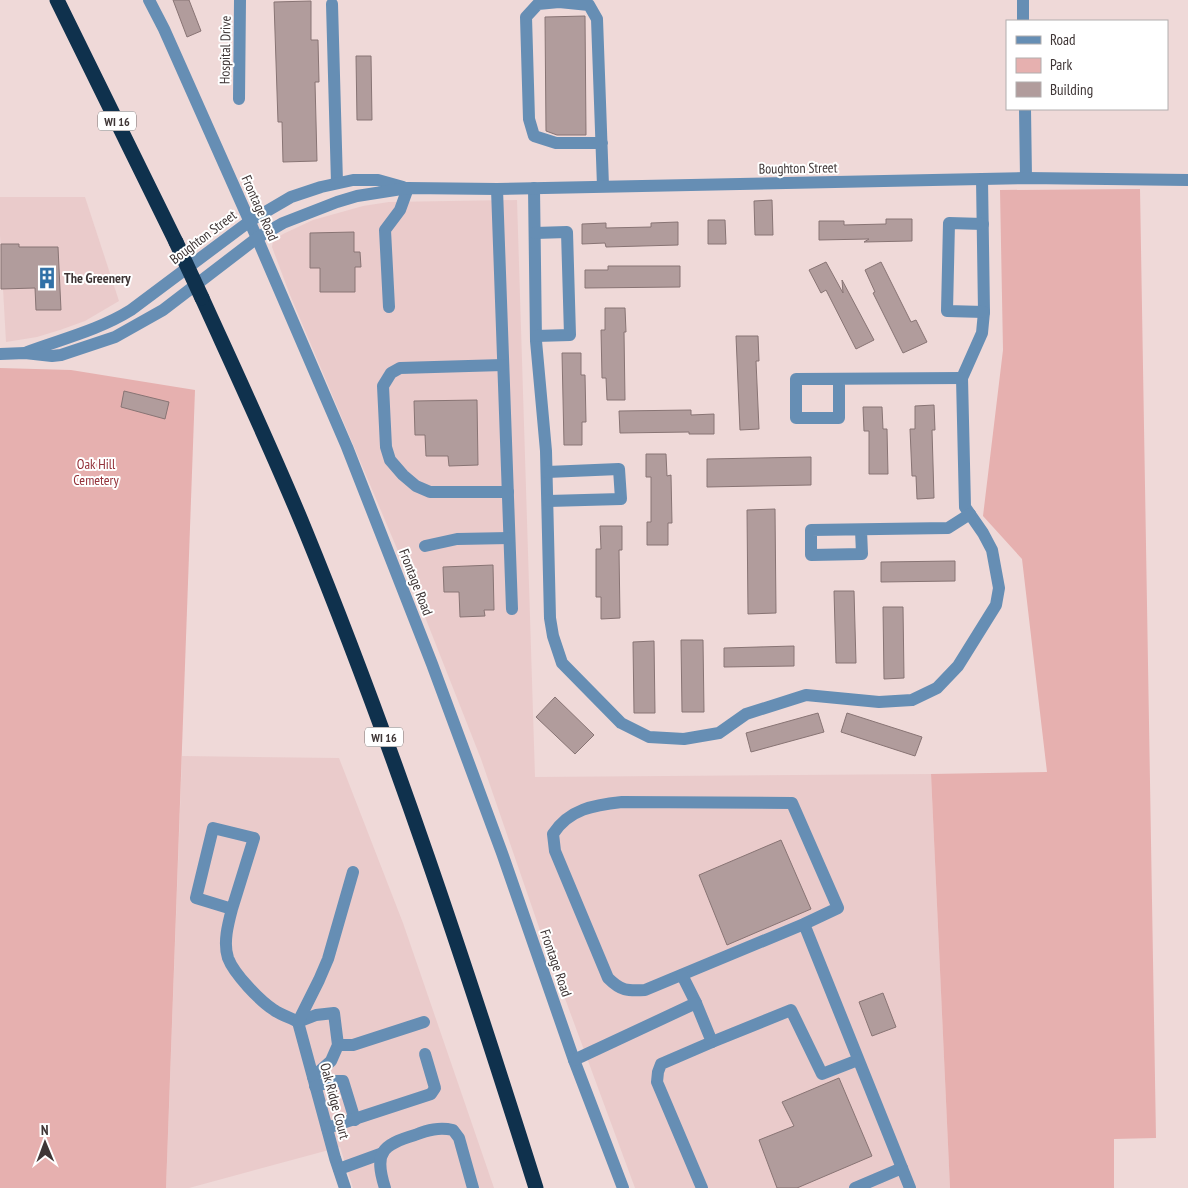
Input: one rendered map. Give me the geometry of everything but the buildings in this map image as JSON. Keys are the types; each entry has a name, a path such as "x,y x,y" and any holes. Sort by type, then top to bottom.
{"highway":[{"name":"WI 16","path":"57,0 176,242 304,528 362,678 450,922 488,1034 536,1188"}],"street":[{"name":"Frontage Road","path":"149,0 164,29 250,221 347,447 502,853 574,1060 623,1188"},
{"name":"Hospital Drive","path":"239,99 240,0"},
{"path":"1022,0 1023,20"},
{"path":"602,143 556,143 534,136 528,119 526,17 538,4 560,2 589,5 597,19 602,143 603,186"},
{"path":"332,4 336,183"},
{"path":"1025,110 1026,178"},
{"name":"Boughton Street","path":"0,354 61,355 115,337 163,310 257,238 283,223 357,196 408,188 534,188 1026,178 1188,180"},
{"name":"Boughton Street","path":"26,353 96,329 113,321 131,310 250,221 291,197 336,183 365,179 408,188"},
{"path":"534,188 536,336 547,472 550,618 553,636 562,663 621,724 650,736 684,739 719,733 746,714 806,695 879,702 912,700 936,688 958,666 996,605 999,588 992,550 965,507 962,378 982,333 984,312 982,179"},
{"path":"389,307 385,230 400,210 408,188"},
{"path":"497,188 512,609"},
{"path":"983,224 949,223 947,311 984,312"},
{"path":"535,233 567,232 570,335 536,336"},
{"path":"503,365 400,368 391,373 383,386 386,447 390,460 403,475 416,486 430,492 508,492"},
{"path":"839,379 839,418 796,418 796,379 962,378"},
{"path":"547,472 620,469 621,499 548,501"},
{"path":"861,530 948,528 970,514"},
{"path":"425,546 457,539 509,538"},
{"path":"622,802 792,803 838,908 804,924 645,990 617,988 608,978 555,851 553,834 560,822 575,813 597,805 622,802"},
{"path":"232,909 196,898 213,828 254,838 232,909 226,942 228,959 256,995 275,1011 298,1022 316,1015 334,1012 338,1045 331,1061 314,1081"},
{"path":"298,1022 328,959 353,872"},
{"path":"804,924 910,1188"},
{"path":"682,974 712,1042"},
{"path":"574,1060 696,1003"},
{"path":"702,1188 657,1082 661,1064 791,1010 822,1074 858,1060"},
{"name":"Oak Ridge Court","path":"298,1022 345,1188"},
{"path":"338,1045 354,1045 424,1022"},
{"path":"327,1128 431,1094 435,1088 425,1054"},
{"path":"314,1081 343,1081 355,1120"},
{"path":"384,1188 379,1164 389,1144 437,1128 453,1130 459,1138 473,1188"},
{"path":"340,1169 383,1153"},
{"path":"855,1188 902,1168"}],"shaded area":[{"path":"0,197 85,197 119,301 85,321 37,337 6,342 0,235"},
{"path":"517,200 535,777 931,774 950,1188 635,1188 543,939 481,759 414,589 290,295 272,247 273,241 283,234 313,220 363,206 389,202"},
{"path":"182,756 339,758 403,923 494,1188 353,1188 340,1147 189,1188 166,1188"}],"green space":[{"path":"1140,189 1156,1138 1114,1139 1114,1188 950,1188 931,774 1047,772 1022,559 983,516 1003,350 1000,190"},
{"name":"Oak Hill Cemetery","path":"0,368 71,370 195,390 166,1188 0,1188"}],"place":[{"name":"The Greenery","path":"47,278"}]}
